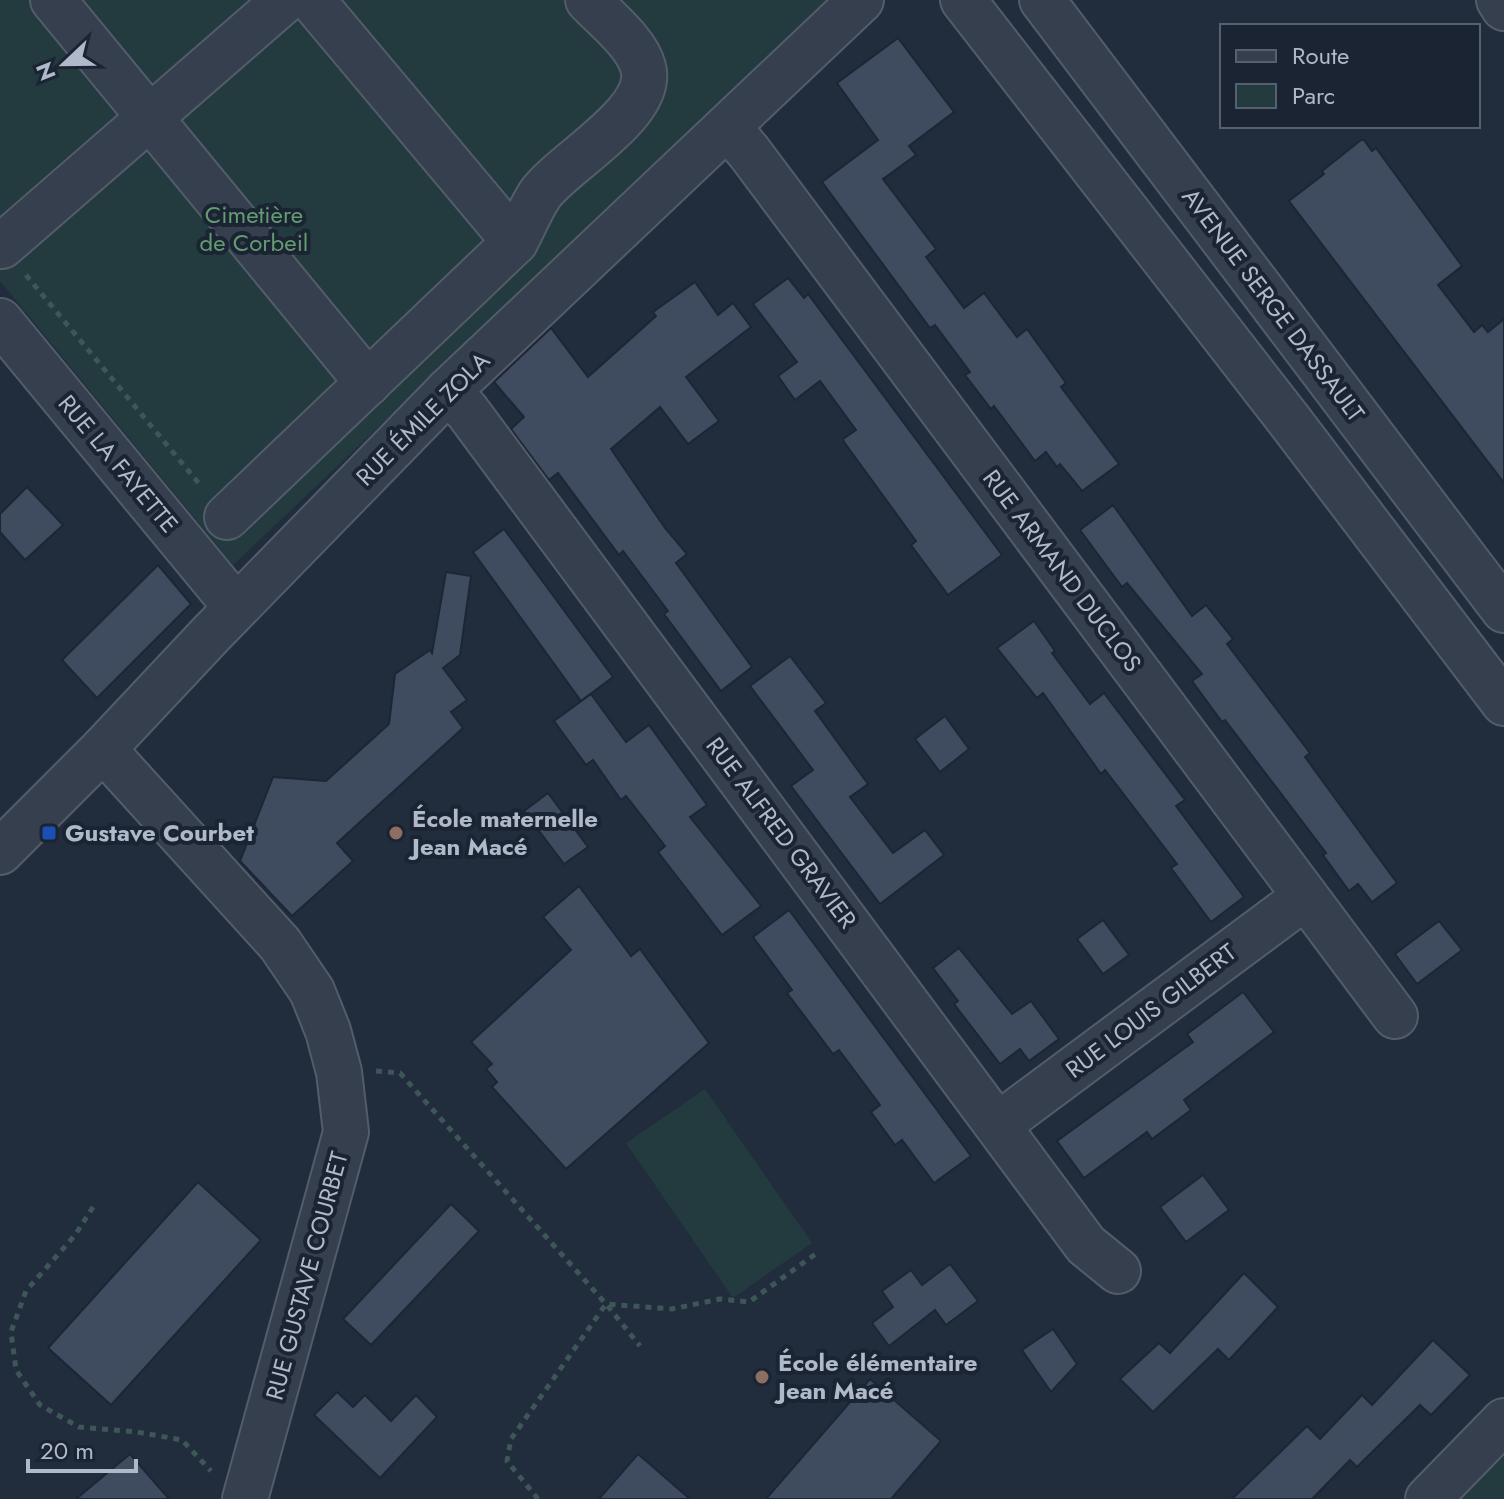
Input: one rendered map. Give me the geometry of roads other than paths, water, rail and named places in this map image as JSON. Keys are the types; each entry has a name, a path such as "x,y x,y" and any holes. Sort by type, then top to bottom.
{"street":[{"path":"53,0 368,383"},
{"path":"2,246 285,0"},
{"path":"312,0 515,242"},
{"path":"227,517 515,242 541,192 623,118 637,99 644,81 643,66 632,47 588,0"},
{"name":"RUE ÉMILE ZOLA","path":"0,852 448,391 861,0"},
{"path":"963,0 1504,703"},
{"name":"AVENUE SERGE DASSAULT","path":"1042,0 1504,610"},
{"path":"1499,0 1504,8"},
{"name":"RUE ARMAND DUCLOS","path":"728,127 759,164 1395,1016"},
{"name":"RUE LA FAYETTE","path":"0,321 236,607"},
{"name":"RUE ALFRED GRAVIER","path":"448,391 467,411 1086,1245 1118,1271"},
{"name":"RUE GUSTAVE COURBET","path":"103,749 280,944 312,991 328,1031 339,1072 346,1132 231,1489"},
{"name":"RUE LOUIS GILBERT","path":"998,1125 1305,897"},
{"path":"1428,1499 1504,1421"}],"place":[{"name":"Gustave Courbet","path":"49,833"},
{"name":"École maternelle Jean Macé","path":"396,833"},
{"name":"École élémentaire Jean Macé","path":"762,1377"}],"park label":[{"name":"Cimetière de Corbeil","path":"254,229"}]}
